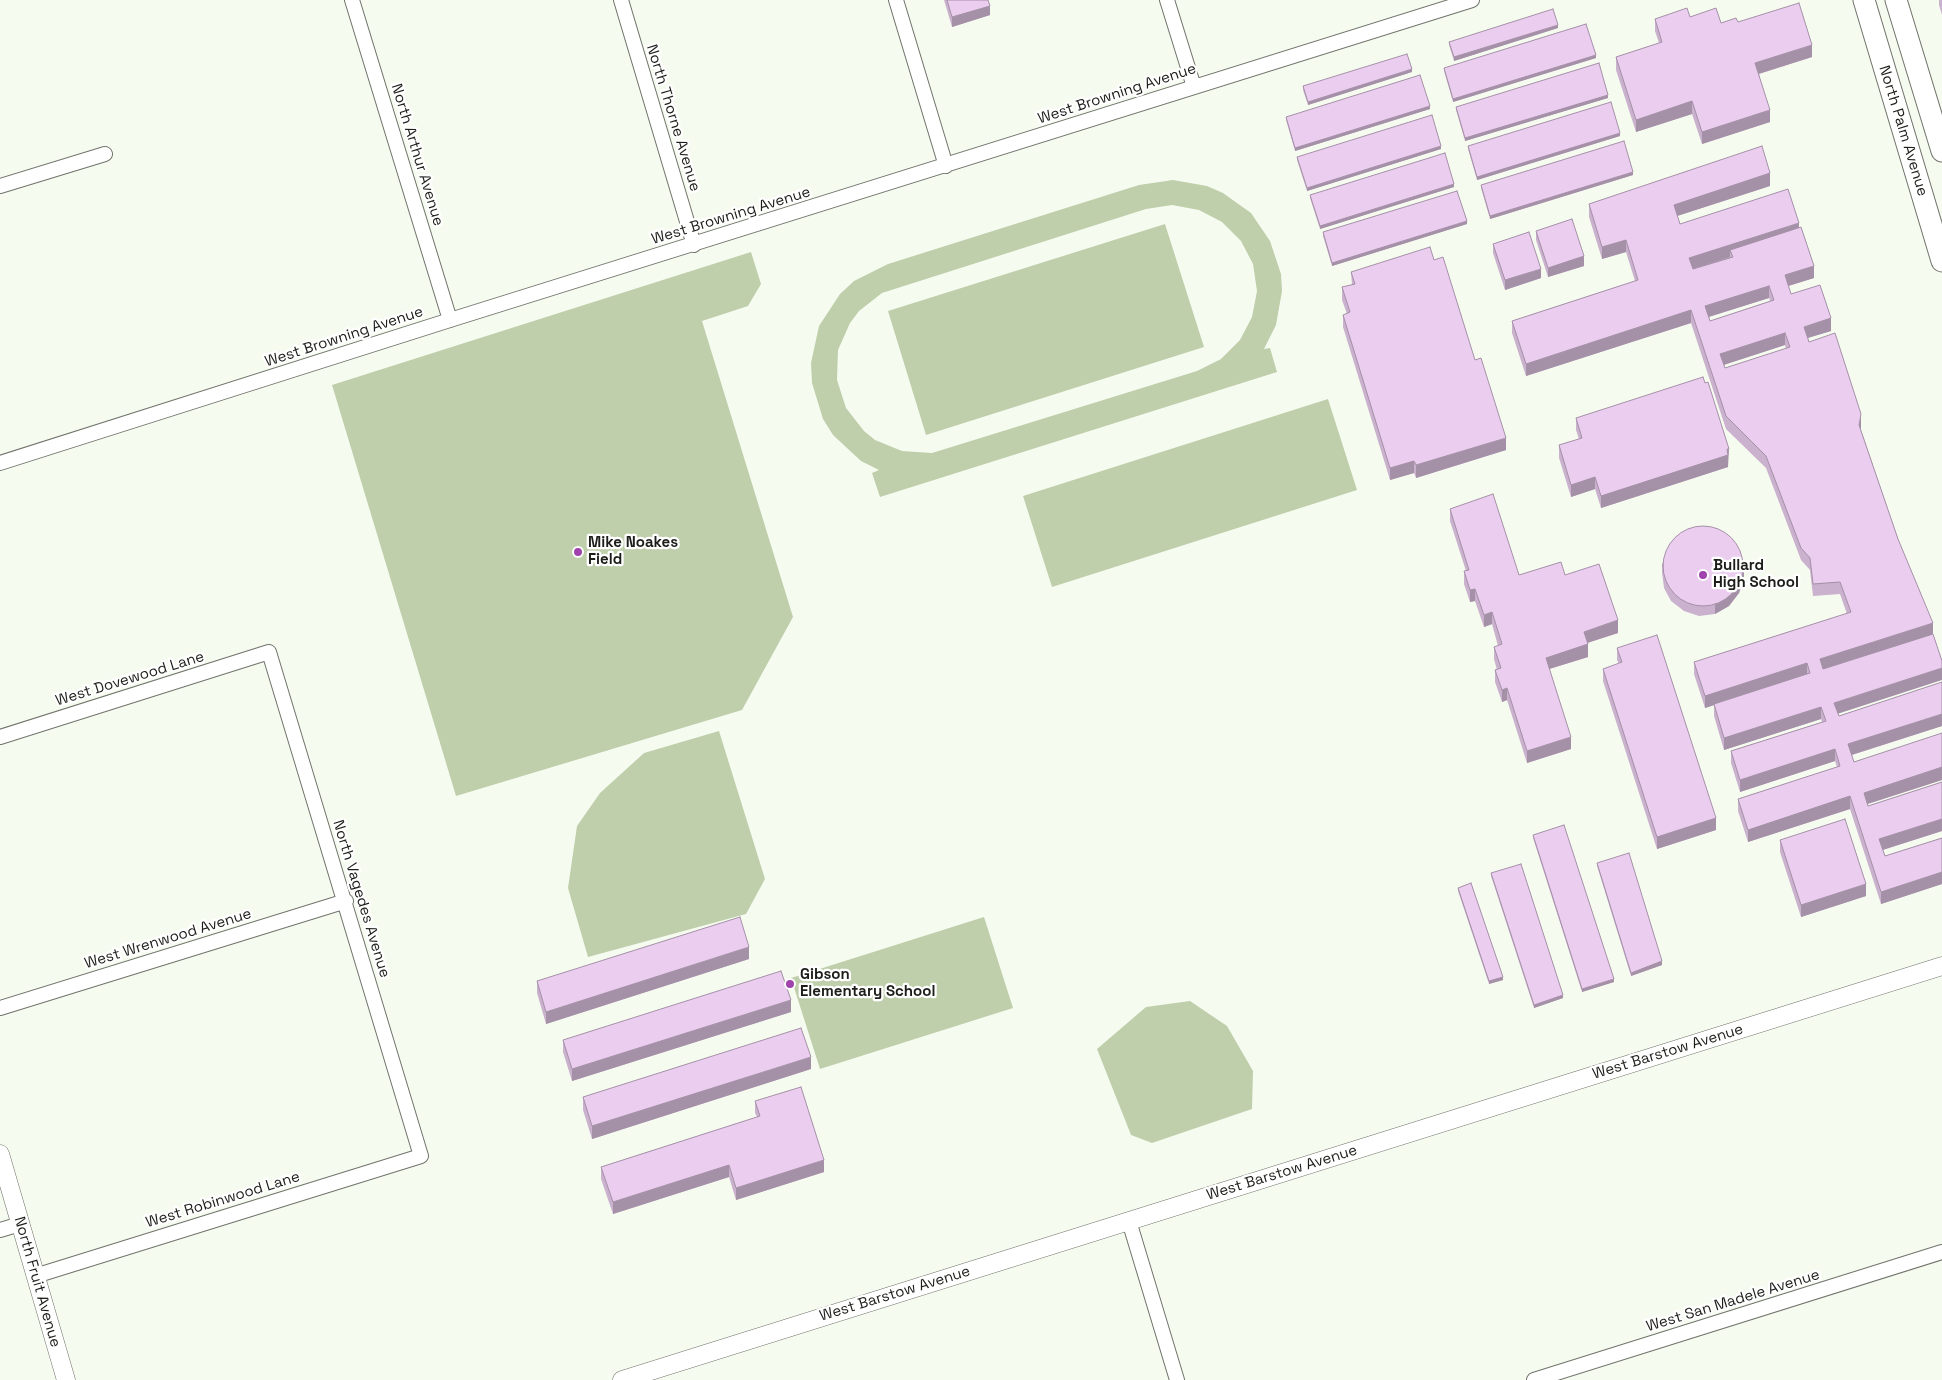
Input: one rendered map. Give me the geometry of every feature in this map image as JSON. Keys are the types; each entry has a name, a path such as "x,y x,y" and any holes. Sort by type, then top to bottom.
{"main road":[{"name":"North Palm Avenue","path":"1864,0 1942,261"},
{"name":"North Palm Avenue","path":"1896,0 1942,150"}],"street":[{"name":"North Arthur Avenue","path":"352,0 450,320"},
{"name":"North Thorne Avenue","path":"621,0 694,245"},
{"path":"896,0 946,166"},
{"path":"1167,0 1194,87"},
{"name":"West Browning Avenue","path":"0,464 450,320 1472,0"},
{"path":"0,186 105,154"},
{"name":"West Dovewood Lane","path":"0,737 269,652"},
{"name":"North Vagedes Avenue","path":"269,652 346,901 421,1156"},
{"name":"West Wrenwood Avenue","path":"0,1008 346,901"},
{"name":"West Barstow Avenue","path":"622,1380 1942,966"},
{"name":"North Fruit Avenue","path":"0,1154 66,1380"},
{"name":"West Robinwood Lane","path":"36,1276 421,1156"},
{"path":"1129,1221 1177,1380"},
{"path":"0,1230 20,1224"},
{"name":"West San Madele Avenue","path":"1534,1380 1942,1252"}],"green space":[{"path":"1173,180 1207,186 1223,193 1251,213 1270,241 1281,274 1282,291 1276,325 1264,349 1270,348 1277,372 880,497 872,473 879,470 861,461 833,435 823,419 812,383 811,363 819,326 840,294 854,281 888,264 1139,185","holes":["1172,205 1199,210 1222,222 1241,241 1253,264 1257,291 1252,317 1240,340 1221,359 1197,371 932,453 902,451 875,440 864,431 846,408 837,380 838,350 850,323 859,311 882,293 1146,209"]},
{"path":"1165,224 1204,347 926,435 888,311"},
{"name":"Mike Noakes Field","path":"751,252 761,284 748,306 702,321 793,617 742,710 456,796 332,385"},
{"path":"1328,399 1357,490 1052,587 1023,496"},
{"path":"719,731 765,879 746,914 588,957 568,888 577,826 600,793 644,753"},
{"path":"984,917 1013,1008 820,1069 791,978"},
{"path":"1190,1001 1227,1026 1253,1071 1252,1109 1152,1143 1131,1135 1097,1049 1146,1007"}],"building":[{"path":"947,0 988,0 990,6 952,17"},
{"path":"1799,3 1812,45 1755,63 1770,110 1702,132 1692,101 1636,120 1616,57 1662,42 1655,19 1687,8 1690,17 1716,8 1721,23 1736,18 1738,22"},
{"path":"1553,9 1558,25 1454,57 1449,42"},
{"path":"1586,24 1596,55 1453,99 1444,68"},
{"path":"1407,54 1412,69 1308,102 1303,86"},
{"path":"1599,63 1608,95 1465,138 1456,107"},
{"path":"1420,75 1430,106 1295,148 1286,117"},
{"path":"1611,102 1620,133 1477,177 1468,146"},
{"path":"1432,115 1441,146 1307,188 1297,157"},
{"path":"1624,141 1633,172 1490,216 1481,185"},
{"path":"1762,146 1770,173 1674,205 1680,224 1788,189 1799,223 1689,258 1693,269 1733,257 1730,250 1801,227 1814,266 1785,275 1791,294 1820,285 1831,318 1804,327 1809,342 1835,333 1861,414 1859,425 1898,539 1933,623 1820,659 1823,669 1933,634 1942,661 1942,668 1834,703 1839,716 1942,682 1942,714 1848,744 1854,762 1942,733 1942,767 1864,793 1868,806 1942,782 1942,819 1879,839 1885,856 1942,838 1942,872 1881,892 1850,796 1748,830 1738,799 1840,766 1835,749 1740,780 1731,751 1826,721 1821,707 1724,738 1714,704 1810,673 1807,663 1705,696 1694,662 1851,612 1840,582 1813,584 1810,558 1801,548 1766,456 1726,416 1691,310 1526,364 1512,321 1638,280 1626,240 1602,247 1589,204","holes":["1769,286 1774,300 1710,321 1705,306","1785,333 1790,347 1725,368 1720,354"]},
{"path":"1445,153 1454,184 1320,226 1310,195"},
{"path":"1457,191 1467,221 1332,263 1323,232"},
{"path":"1572,219 1584,256 1548,268 1536,231"},
{"path":"1529,232 1541,269 1505,280 1493,244"},
{"path":"1430,247 1434,260 1443,257 1475,360 1481,358 1506,438 1416,465 1414,461 1390,468 1343,315 1350,312 1342,287 1355,284 1351,272"},
{"path":"1703,377 1705,383 1708,382 1729,449 1727,449 1728,455 1601,496 1595,477 1571,485 1559,445 1582,438 1576,418"},
{"path":"1493,494 1519,575 1561,562 1565,575 1599,564 1618,620 1584,632 1588,644 1546,658 1571,737 1527,751 1507,688 1502,690 1495,670 1501,668 1494,647 1502,644 1492,612 1484,615 1475,589 1470,590 1464,571 1469,570 1450,509"},
{"path":"1695,526 1711,526 1732,537 1743,558 1743,574 1732,595 1711,606 1695,606 1681,600 1669,588 1663,574 1663,558 1669,544 1681,532"},
{"path":"1657,635 1716,818 1657,837 1603,669 1622,662 1617,648"},
{"path":"1845,819 1866,884 1801,905 1780,840"},
{"path":"1564,825 1614,979 1582,989 1533,835"},
{"path":"1629,853 1662,961 1631,973 1597,863"},
{"path":"1521,864 1563,995 1534,1005 1491,873"},
{"path":"1471,883 1503,977 1489,981 1458,888"},
{"path":"740,917 749,947 546,1012 537,981"},
{"path":"781,971 791,1000 572,1069 563,1040"},
{"path":"801,1028 811,1057 592,1126 583,1097"},
{"path":"801,1087 824,1160 736,1188 729,1165 613,1202 601,1167 760,1116 755,1101"}],"place":[{"name":"Mike Noakes Field","path":"578,552"},
{"name":"Bullard High School","path":"1703,575"},
{"name":"Gibson Elementary School","path":"790,984"}]}
